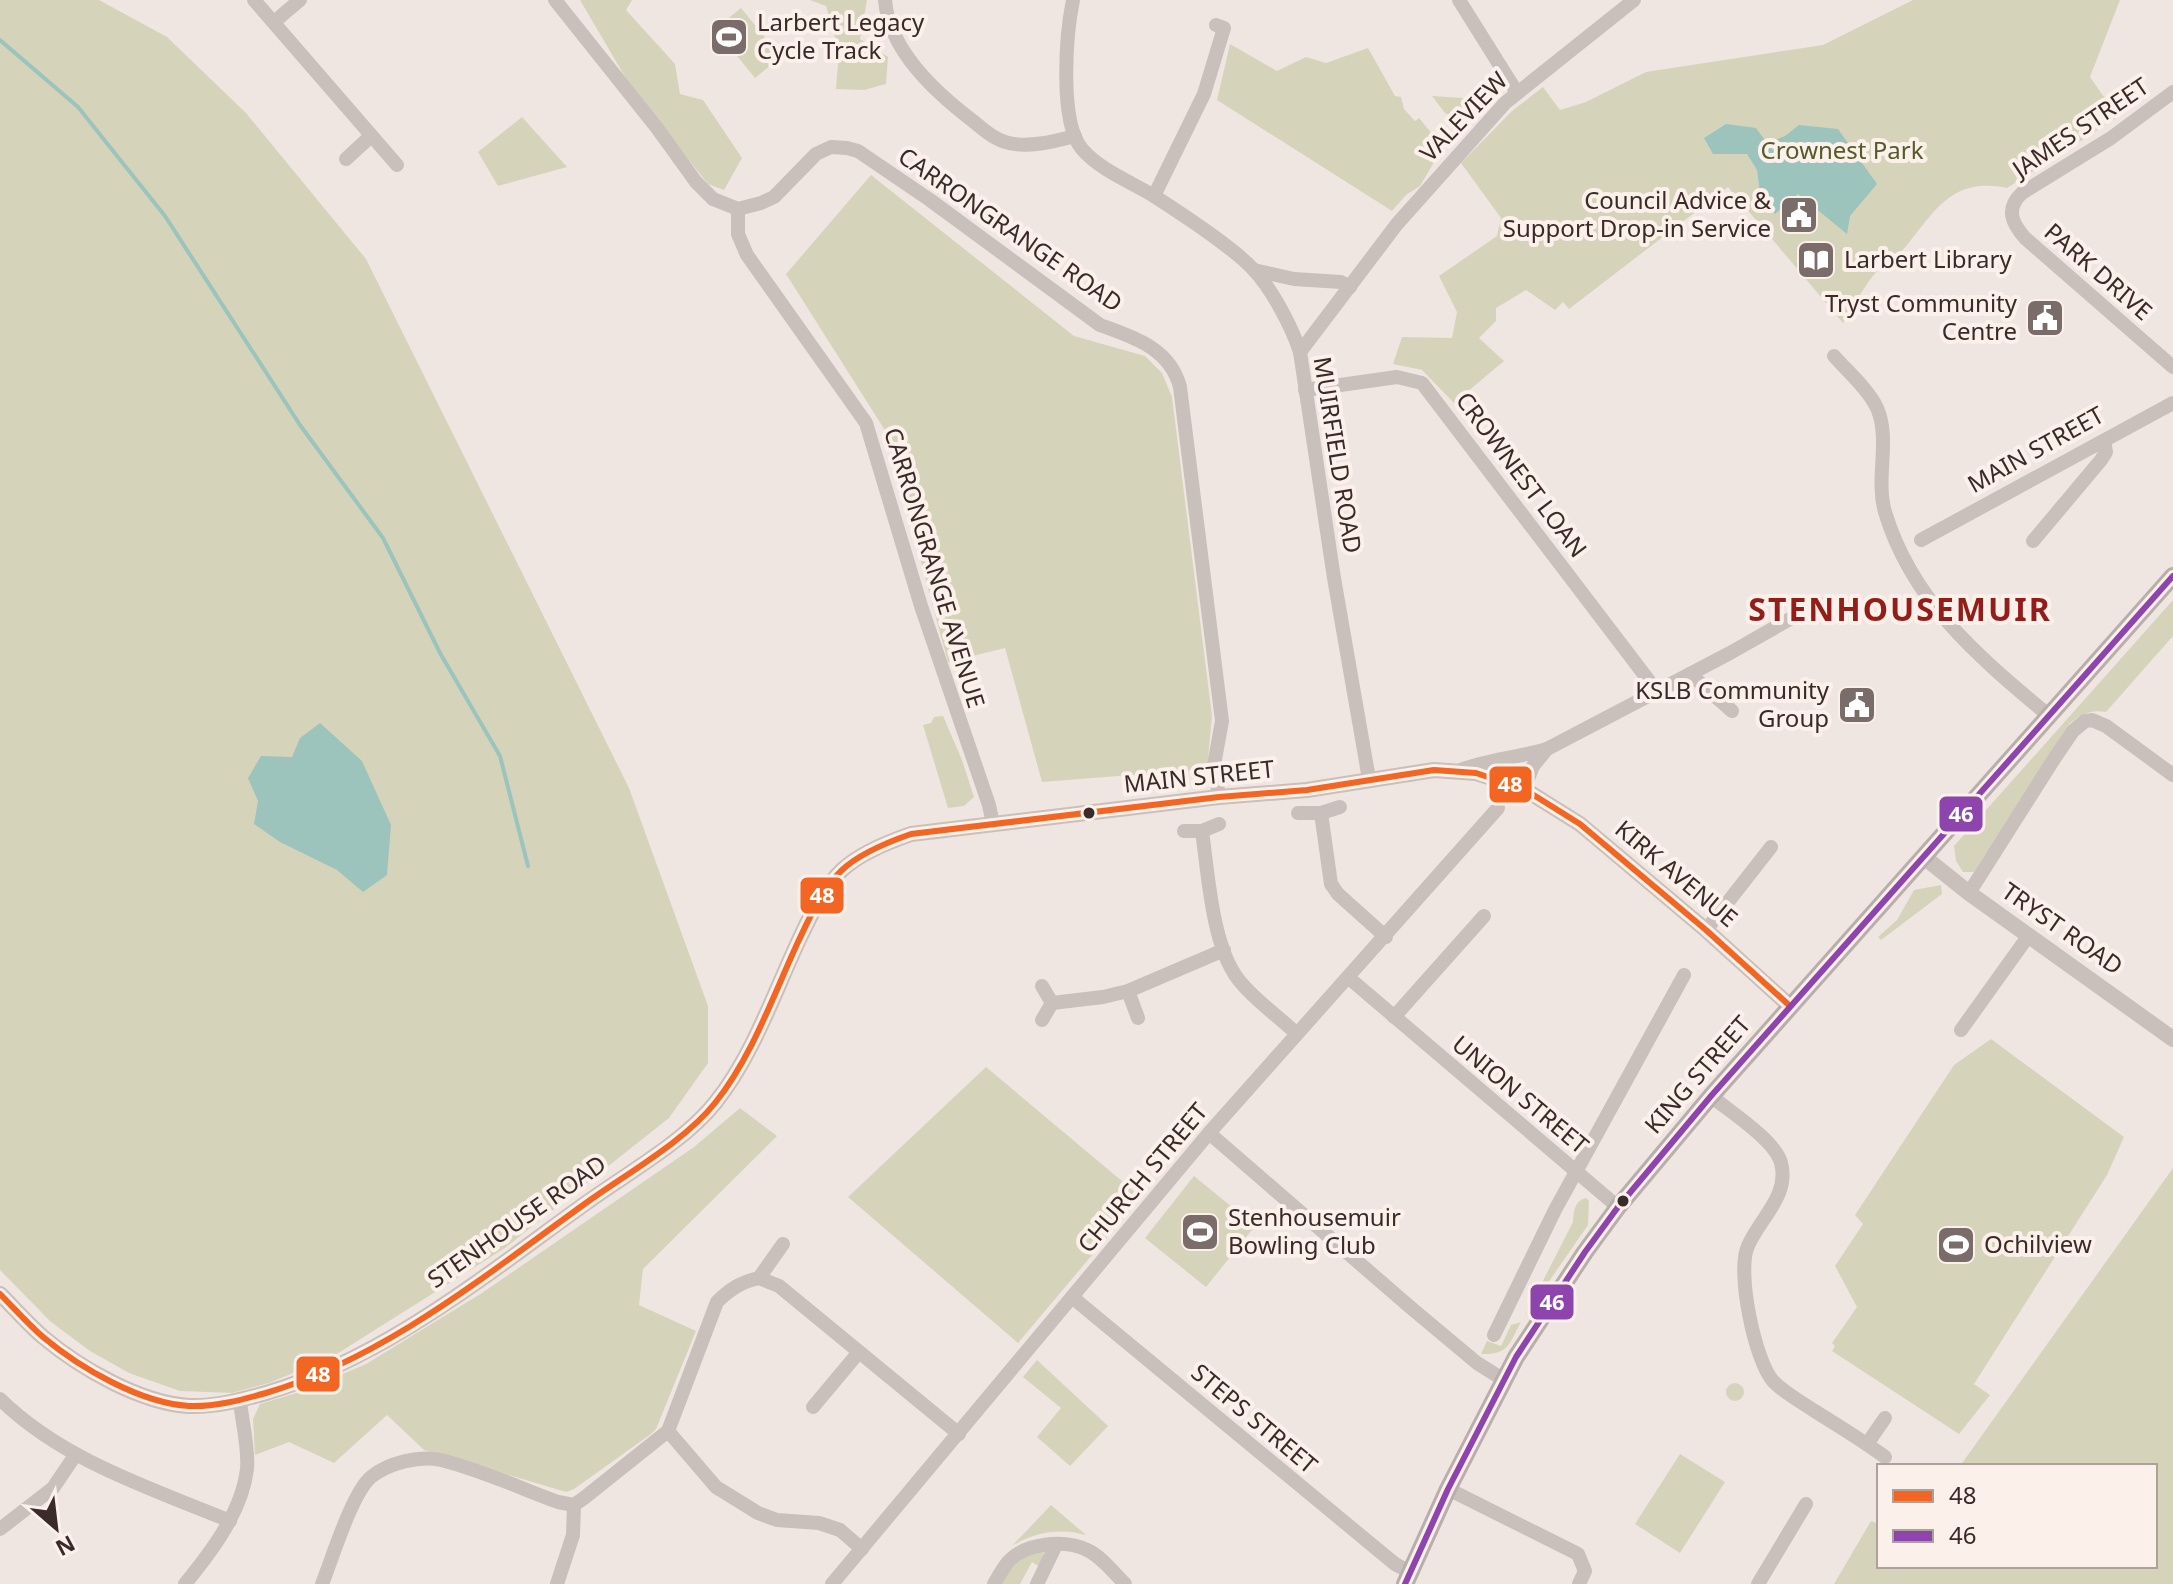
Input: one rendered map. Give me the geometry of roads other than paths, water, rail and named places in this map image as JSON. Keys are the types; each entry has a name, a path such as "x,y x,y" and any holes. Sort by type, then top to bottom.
{"main road":[{"name":"KING STREET","path":"1408,1578 1448,1489 1504,1380 1550,1304 1618,1207 1790,1006 2173,576"}],"street":[{"path":"254,0 397,165"},
{"path":"274,22 300,0"},
{"path":"555,0 706,194 738,209"},
{"path":"885,0 886,18 921,75 943,98 995,138 1020,145 1079,142 1069,113 1067,39 1073,0"},
{"path":"1459,0 1516,91"},
{"name":"VALEVIEW","path":"1300,352 1434,180 1516,91 1634,0"},
{"path":"1154,196 1204,94 1224,28 1216,25"},
{"name":"JAMES STREET","path":"2013,201 2123,129 2173,92"},
{"path":"346,159 371,136"},
{"name":"MUIRFIELD ROAD","path":"1079,142 1111,172 1154,196 1254,270 1283,316 1300,352 1369,779"},
{"name":"CARRONGRANGE ROAD","path":"738,209 774,197 823,150 835,147 858,151 1100,325 1127,334 1149,346 1168,362 1180,387 1221,706 1222,721 1214,765 1219,797"},
{"name":"PARK DRIVE","path":"2013,201 2011,213 2015,226 2025,238 2173,367"},
{"name":"CARRONGRANGE AVENUE","path":"738,209 738,234 747,255 866,423 921,606 993,824"},
{"path":"1254,270 1294,279 1341,282 1350,287"},
{"path":"1834,356 1878,410 1883,439 1881,490 1885,510 1902,554 1924,593 1951,629 2048,715"},
{"name":"CROWNEST LOAN","path":"1305,390 1397,377 1422,383 1656,690"},
{"name":"MAIN STREET","path":"1921,540 2173,403"},
{"path":"2033,541 2101,460 2106,452 2104,441"},
{"name":"MAIN STREET","path":"1458,771 1475,763 1525,756 1547,749 1818,603"},
{"path":"1690,674 1732,711"},
{"path":"1969,893 2054,759 2073,731 2085,721 2092,720 2106,726 2173,775"},
{"path":"1524,789 1533,766 1547,749"},
{"name":"MAIN STREET","path":"944,830 1219,797 1307,790 1434,770 1476,773 1524,789"},
{"name":"KIRK AVENUE","path":"1524,789 1580,824 1706,930 1790,1006"},
{"path":"1298,813 1321,813 1340,807"},
{"name":"CHURCH STREET","path":"832,1584 1209,1133 1498,808"},
{"path":"1321,813 1331,884 1386,937"},
{"path":"1184,831 1202,831 1219,824"},
{"name":"STENHOUSE ROAD","path":"0,1294 43,1337 104,1378 169,1403 209,1405 240,1401 322,1374 362,1356 475,1282 696,1123 733,1078 812,913 836,876 856,860 893,840 911,834 944,830"},
{"path":"1202,831 1212,903 1224,950 1237,979 1297,1034"},
{"path":"1706,930 1771,847"},
{"name":"TRYST ROAD","path":"1924,857 1969,893 2173,1039"},
{"path":"1394,1017 1484,916"},
{"path":"1961,1030 2029,935"},
{"path":"1052,1003 1128,991 1224,950"},
{"name":"KING STREET","path":"1494,1335 1576,1171 1684,975"},
{"name":"UNION STREET","path":"1349,978 1618,1207"},
{"path":"1042,986 1052,1003"},
{"path":"1128,991 1138,1018"},
{"path":"1042,1020 1052,1003"},
{"path":"1711,1096 1770,1146 1781,1162 1782,1181 1776,1202 1748,1244 1744,1257 1747,1297 1765,1371 1788,1394 1885,1457"},
{"path":"1209,1133 1477,1363 1504,1380"},
{"path":"759,1278 783,1244"},
{"path":"557,1584 573,1535 574,1505 668,1431 717,1302 728,1290 745,1281 759,1278 779,1286 959,1434"},
{"name":"STEPS STREET","path":"1072,1297 1408,1578"},
{"path":"813,1407 859,1352"},
{"path":"0,1399 26,1422 76,1454 230,1521"},
{"path":"185,1584 230,1521 241,1496 247,1468 240,1401"},
{"path":"1867,1444 1885,1418"},
{"path":"668,1431 698,1469 726,1494 777,1520 819,1523 840,1530 862,1549"},
{"path":"0,1529 53,1488 76,1454"},
{"path":"322,1584 355,1500 369,1478 393,1465 417,1459 439,1460 574,1505"},
{"path":"1448,1489 1578,1554 1585,1571 1579,1584"},
{"path":"1758,1584 1806,1504"},
{"path":"994,1584 1008,1562 1021,1552 1056,1545 1088,1550 1125,1584"},
{"path":"1037,1584 1056,1545"}],"water":[{"path":"1726,124 1756,128 1767,143 1785,136 1799,125 1838,129 1877,184 1850,216 1847,234 1798,194 1775,214 1760,193 1757,170 1747,154 1713,154 1704,138"},
{"path":"320,723 362,761 391,825 387,875 363,892 337,870 280,842 254,824 258,801 248,778 261,756 292,757 300,738"}],"waterway":[{"path":"0,40 78,107 165,216 300,425 383,538 440,653 500,756 528,866"}],"place":[{"name":"Larbert Legacy Cycle Track","path":"729,37"},
{"name":"Council Advice & Support Drop-in Service","path":"1799,215"},
{"name":"Larbert Library","path":"1816,260"},
{"name":"Tryst Community Centre","path":"2045,318"},
{"name":"KSLB Community Group","path":"1857,705"},
{"name":"Stenhousemuir Bowling Club","path":"1200,1232"},
{"name":"Ochilview","path":"1956,1245"}],"district":[{"name":"STENHOUSEMUIR","path":"1900,610"}],"park label":[{"name":"Crownest Park","path":"1842,151"}]}
